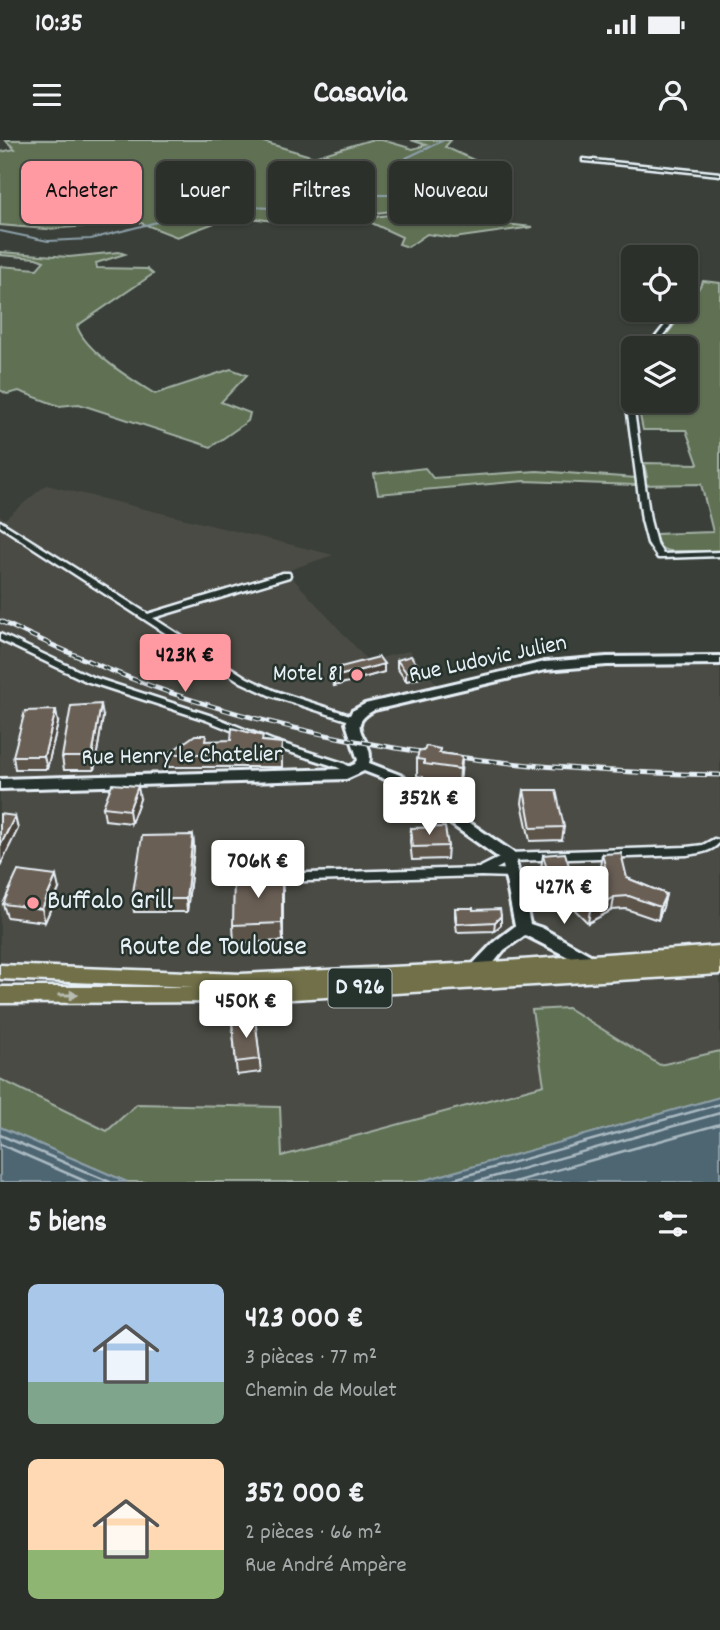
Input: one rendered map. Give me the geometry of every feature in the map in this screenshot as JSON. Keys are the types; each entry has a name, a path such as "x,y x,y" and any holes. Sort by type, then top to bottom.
{"main road":[{"name":"Rue Ludovic Julien","path":"353,719 370,707 545,666 607,661 720,660"},
{"path":"353,719 352,731 365,751 357,768 395,778 509,857 523,928"},
{"name":"Rue Henry le Chatelier","path":"0,784 334,776 357,768"},
{"path":"523,928 537,932 590,962"},
{"path":"478,970 506,940 523,928"},
{"name":"Route de Toulouse","path":"0,972 241,981 478,970 720,953"},
{"name":"Route de Toulouse","path":"0,995 243,994 720,967"}],"street":[{"path":"585,160 720,174"},
{"path":"659,336 668,325"},
{"path":"631,413 646,520 652,543 661,556 720,554"},
{"path":"0,523 244,680 272,693 353,719"},
{"path":"147,617 286,575"},
{"path":"0,637 89,679 209,718 271,743 345,767 357,768"},
{"path":"481,872 509,857 687,851 714,843"},
{"path":"264,879 512,873"}],"shaded area":[{"path":"46,485 333,555 286,571 368,661 409,651 438,686 515,664 600,653 720,654 720,1077 268,1182 0,1132 0,516 5,519"}],"green space":[{"path":"5,140 257,140 314,157 370,140 382,140 413,149 426,145 411,140 451,140 445,147 476,161 389,161 389,211 376,213 375,217 375,161 268,161 268,220 254,219 254,161 156,161 156,224 212,224 177,237 142,223 142,161 21,161 21,224 109,224 46,229 0,225 0,152 15,149"},
{"path":"389,215 389,224 505,224 533,227 454,238 427,234 408,247 399,244 402,237 374,224 375,217"},
{"path":"0,252 69,257 119,252 125,254 96,263 97,268 147,269 153,274 77,326 82,336 110,364 155,394 231,369 247,375 221,402 250,413 248,421 211,447 79,404 59,406 19,391 7,394 0,390 0,266 37,269 44,261 0,255"},
{"path":"703,281 720,283 720,551 669,551 661,547 655,534 713,532 701,484 635,485 524,481 378,494 374,474 425,468 433,478 537,471 637,478 647,477 644,463 698,464 686,430 643,430 639,413 698,413 698,336 665,336 677,322 698,322 698,290"},
{"path":"568,1008 660,1065 720,1051 720,1097 418,1182 127,1182 0,1127 0,1079 107,1131 137,1104 280,1107 282,1156 544,1085 532,1010"}],"water":[{"path":"720,1097 720,1182 418,1182"},
{"path":"0,1127 127,1182 0,1182"}],"building":[{"path":"411,656 421,670 406,672 397,660"},
{"path":"379,657 384,664 334,677 329,670"},
{"path":"101,704 92,757 62,757 71,706"},
{"path":"56,710 44,756 13,756 25,711"},
{"path":"232,728 263,736 262,741 282,743 281,754 168,754 195,735 206,735 205,741 231,740"},
{"path":"426,746 440,749 439,753 462,756 460,769 424,764 424,760 417,759 419,750 424,751"},
{"path":"112,784 138,786 129,810 103,807"},
{"path":"524,790 556,790 564,827 531,828"},
{"path":"0,814 15,816 0,846"},
{"path":"445,827 448,846 413,847 411,828"},
{"path":"193,835 186,899 132,899 142,836"},
{"path":"565,853 569,866 547,869 543,855"},
{"path":"621,853 627,878 666,894 660,907 629,896 614,897 590,910 577,897 602,884 607,874 602,854"},
{"path":"18,871 56,876 42,909 3,904"},
{"path":"282,875 282,923 233,925 234,876"},
{"path":"455,908 500,909 501,916 495,922 457,924"},
{"path":"255,1018 260,1059 236,1062 232,1021"}],"waterway":[{"path":"0,231 48,241 91,239 223,205 303,210 334,207 375,195 426,195 438,183 406,158 444,140"}],"railway":[{"path":"0,621 84,659 171,693 306,731 443,755 511,763 720,775"}],"place":[{"name":"Motel 81","path":"357,675"},
{"name":"Buffalo Grill","path":"33,903"}]}
